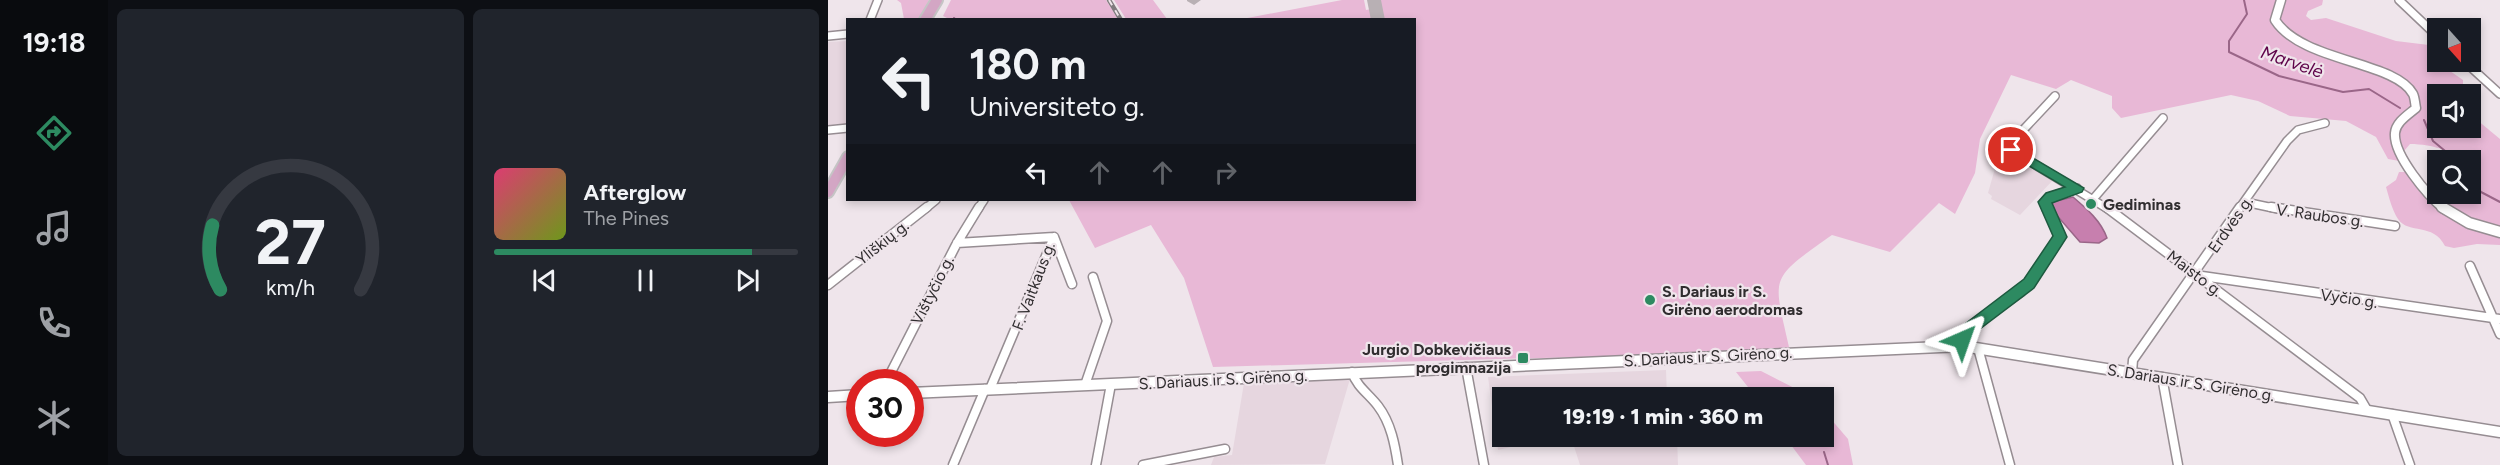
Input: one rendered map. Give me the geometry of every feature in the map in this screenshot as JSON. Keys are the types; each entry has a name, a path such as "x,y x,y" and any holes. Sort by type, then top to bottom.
{"main road":[{"path":"927,18 937,0"},
{"path":"828,192 846,160"}],"street":[{"path":"871,18 878,0"},
{"path":"2282,0 2275,20 2286,35 2375,72 2412,92 2417,101 2416,108 2400,123 2395,133 2415,180 2435,204 2454,217 2500,232"},
{"path":"2399,0 2427,27"},
{"path":"828,36 846,34"},
{"path":"2476,72 2500,94"},
{"name":"Maisto g.","path":"2055,96 2010,144 2011,150 2094,198 2360,398 2367,410"},
{"path":"2094,198 2163,118"},
{"name":"Erdvės g.","path":"2132,372 2133,360 2197,275 2292,135 2298,130 2325,123"},
{"path":"828,129 846,128"},
{"path":"1963,346 1966,331 2021,292 2057,243 2058,231 2044,206 2045,202 2051,197 2077,188"},
{"name":"Yliškių g.","path":"828,285 935,201"},
{"name":"Vištyčio g.","path":"893,369 957,243 983,201"},
{"name":"V. Raubos g.","path":"2245,202 2278,210 2395,226"},
{"path":"1054,237 1072,284"},
{"name":"F. Vaitkaus g.","path":"953,465 1054,237 957,243"},
{"path":"2470,266 2496,319 2500,334"},
{"name":"Vyčio g.","path":"2197,275 2496,319"},
{"path":"1085,385 1107,321 1093,277"},
{"name":"S. Dariaus ir S. Girėno g.","path":"924,392 1963,346 2500,432"},
{"path":"1978,348 2010,465"},
{"path":"1466,367 1484,465"},
{"path":"1352,372 1354,381 1383,414 1396,448 1398,465"},
{"path":"2162,377 2178,465"},
{"path":"1096,465 1111,384"},
{"path":"828,397 846,396"},
{"path":"2392,414 2410,465"},
{"path":"1143,465 1225,449"}],"shaded area":[{"path":"897,0 929,0 921,18 904,18 901,3"},
{"path":"951,0 1106,0 1117,18 947,18 943,16"},
{"path":"1114,0 1153,0 1166,18 1125,18"},
{"path":"1342,0 1364,0 1366,10 1371,9 1373,18 1247,18"},
{"path":"1378,0 2323,0 2322,5 2308,11 2306,16 2311,20 2326,18 2396,41 2427,45 2427,72 2451,72 2463,80 2463,84 2427,84 2427,138 2481,138 2481,123 2500,139 2500,228 2467,217 2447,204 2481,204 2481,150 2443,150 2410,144 2404,151 2411,163 2388,159 2376,137 2346,121 2290,116 2258,101 2231,95 2121,118 2112,108 2112,96 2071,80 2056,89 2011,75 1980,139 1975,173 1955,214 1939,203 1890,252 1832,235 1786,272 1780,282 1779,293 1790,351 1213,367 1184,278 1151,225 1095,248 1070,201 1416,201 1416,18 1382,18"},
{"path":"846,41 846,124 828,126 828,42"},
{"path":"2005,149 2055,178 2020,215 1991,199 1992,196 1988,193 2000,151"},
{"path":"2399,172 2406,172 2427,199 2427,204 2432,204 2446,214 2471,226 2500,234 2500,245 2477,244 2454,248 2445,246 2440,239 2428,231 2403,224 2394,212 2386,187 2396,180"},
{"path":"2073,197 2097,221 2107,238 2099,243 2080,242 2053,211 2052,202"},
{"path":"1666,370 1667,387 1492,387 1492,406 1488,377"},
{"path":"1761,371 1792,387 1748,387 1736,372"},
{"path":"1352,372 1325,464 1211,465 1214,457 1232,455 1245,377"},
{"path":"1834,423 1848,439 1853,465 1806,465 1792,447 1834,447"},
{"path":"1574,447 1677,447 1678,465 1580,465"}],"waterway":[{"name":"Marvelė","path":"2244,0 2247,14 2229,41 2229,52 2279,76 2343,92 2369,89 2400,108"},
{"name":"Marvelė","path":"2424,120 2433,141 2444,150"},
{"name":"Marvelė","path":"2481,192 2500,202"},
{"path":"1824,452 1828,465"}],"taxiway":[{"path":"1374,0 1378,18"}],"railway":[{"path":"1109,0 1120,18"}],"place":[{"name":"Gediminas","path":"2091,204"},
{"name":"S. Dariaus ir S. Girėno aerodromas","path":"1650,300"},
{"name":"Jurgio Dobkevičiaus progimnazija","path":"1523,358"}],"route":[{"path":"1962,340 1966,331 2029,284 2060,237 2044,206 2045,202 2051,197 2077,188 2011,150"}]}
